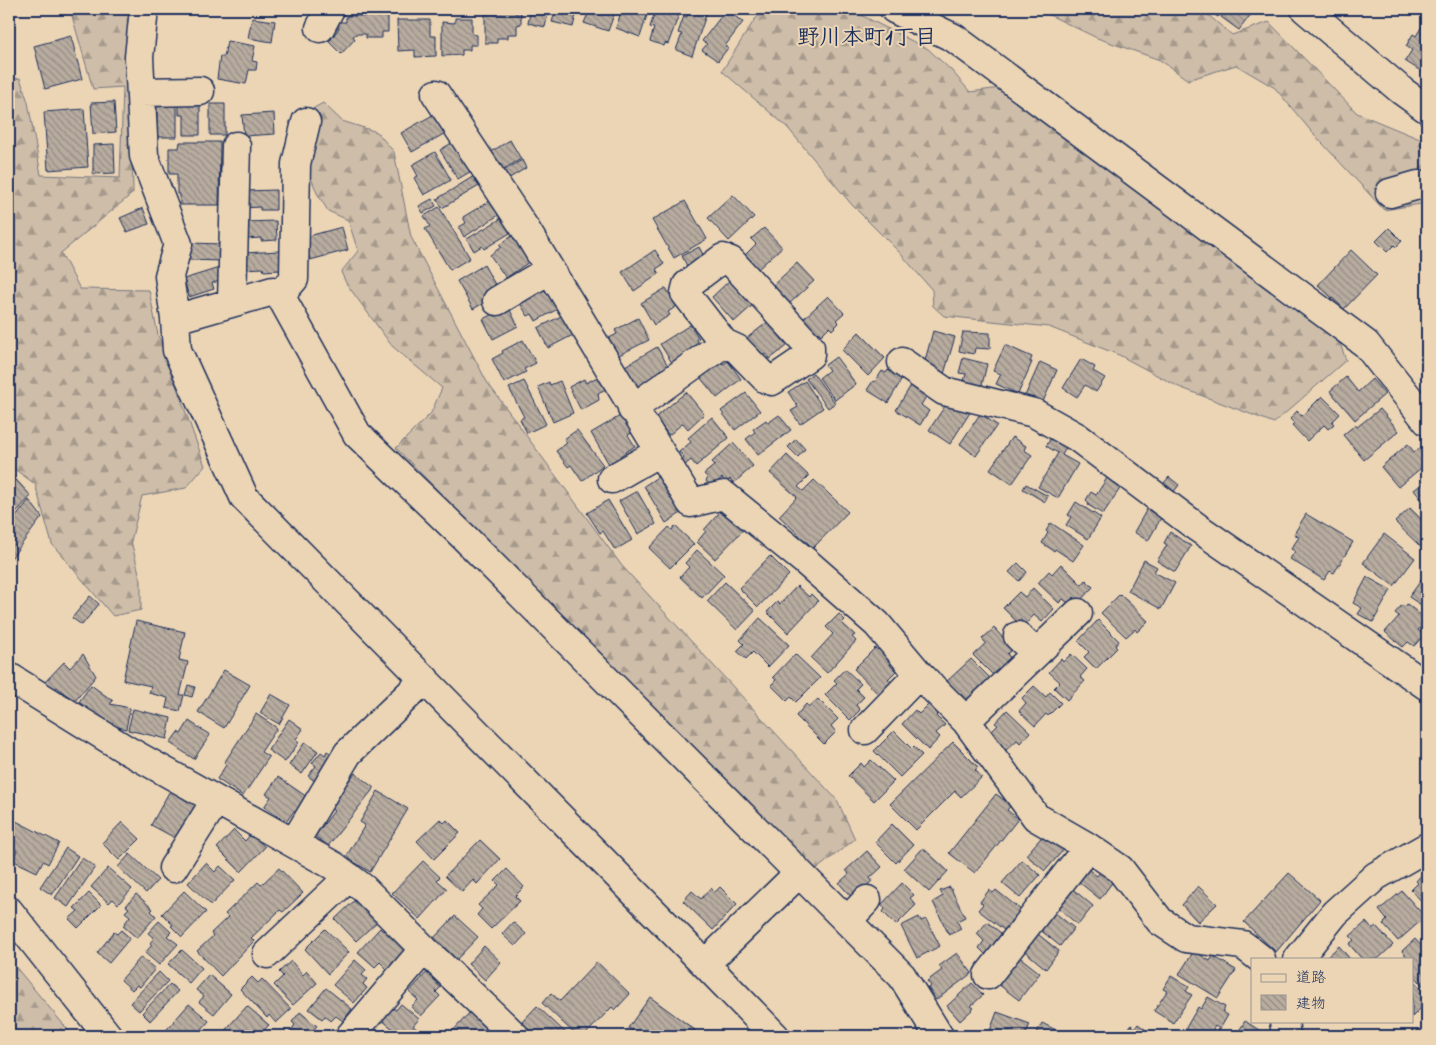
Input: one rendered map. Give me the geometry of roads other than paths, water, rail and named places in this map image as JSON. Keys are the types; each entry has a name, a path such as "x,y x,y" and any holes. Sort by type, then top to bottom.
{"street":[{"path":"144,9 139,57 144,156 178,244 169,276 177,350 244,497 775,1036"},
{"path":"894,9 954,38 1366,344 1427,421"},
{"path":"1305,9 1402,91 1427,109"},
{"path":"141,92 200,91"},
{"path":"436,94 526,230 632,409 691,503 724,495 805,561 877,624 919,674 966,721 1036,817 1088,847 1120,869 1160,920 1186,938 1243,945 1260,958"},
{"path":"280,295 294,279 296,164 306,122"},
{"path":"232,302 236,146"},
{"path":"1390,193 1418,185 1427,185"},
{"path":"723,258 731,261 810,347 810,355 772,381 766,379 737,349 724,343 685,293 687,285 723,258"},
{"path":"496,301 549,270"},
{"path":"175,319 274,291 280,295 357,434 463,536 902,976 939,1036"},
{"path":"632,409 724,343"},
{"path":"902,362 944,392 1034,413 1077,437 1198,528 1427,686"},
{"path":"612,479 659,452"},
{"path":"966,721 1027,644 1078,613"},
{"path":"865,730 919,674"},
{"path":"9,677 125,749 334,866 363,888 515,1036"},
{"path":"294,843 348,753 425,679"},
{"path":"173,868 216,800"},
{"path":"988,975 1088,847"},
{"path":"1299,958 1335,913 1376,876 1427,847"},
{"path":"705,964 799,873"},
{"path":"267,954 349,877"},
{"path":"847,921 867,900"},
{"path":"9,911 108,1036"},
{"path":"350,1036 424,949"},
{"path":"1284,1022 1286,1036"}],"district":[{"name":"野川本町1丁目","path":"867,39"}]}
